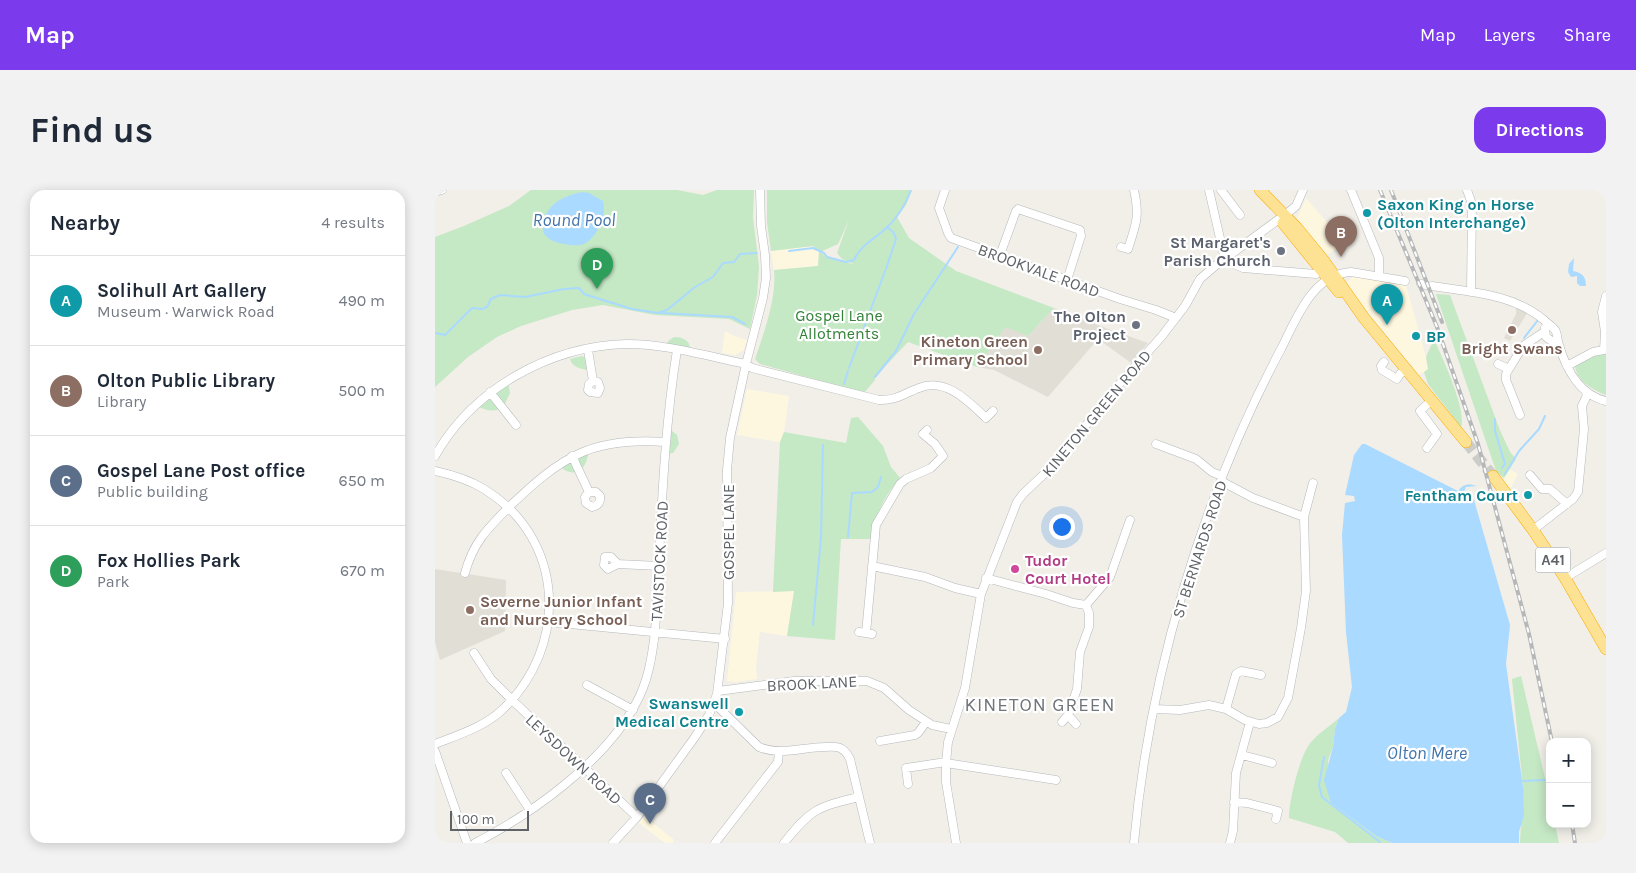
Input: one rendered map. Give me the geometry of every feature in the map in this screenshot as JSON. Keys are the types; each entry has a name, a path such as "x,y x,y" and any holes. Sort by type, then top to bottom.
{"highway":[{"path":"1253,190 1282,218"},
{"path":"1260,190 1331,278 1347,302 1364,318 1466,442"},
{"name":"A41","path":"1493,476 1533,530 1565,578 1606,649"}],"street":[{"path":"435,192 442,190"},
{"name":"GOSPEL LANE","path":"613,843 637,817 695,737 709,715 718,691 725,639 728,594 727,470 733,422 757,324 766,278 760,190"},
{"name":"BROOKVALE ROAD","path":"945,190 939,208 951,238 1176,318"},
{"path":"1121,247 1127,249 1137,221 1138,210 1134,190"},
{"path":"1209,190 1225,260 1247,268 1316,274"},
{"path":"1221,190 1240,215"},
{"name":"KINETON GREEN ROAD","path":"956,843 949,806 946,762 951,729 965,688 981,594 1017,502 1059,460 1107,398 1176,318 1200,279 1296,206 1303,190"},
{"path":"1351,190 1379,258 1379,275"},
{"path":"1467,190 1472,204 1471,292"},
{"path":"1000,255 1018,209 1080,230 1081,236 1067,280"},
{"path":"1331,278 1351,272 1379,275 1494,296 1517,303 1542,319 1549,333 1559,346 1567,366 1579,385 1588,393 1606,401"},
{"name":"ST BERNARDS ROAD","path":"1134,843 1154,709 1195,552 1246,419 1284,343 1315,290 1331,278"},
{"path":"1567,366 1593,352 1604,350 1605,332 1602,312 1606,296"},
{"path":"1520,415 1513,407 1506,374 1523,346 1549,333"},
{"path":"435,456 459,423 490,392 530,368 567,355 627,344 677,350 746,364 752,368 879,400 895,399 920,387 946,388 963,397 987,418 993,411"},
{"path":"588,350 593,381"},
{"name":"TAVISTOCK ROAD","path":"475,843 530,810 585,768 633,710 645,681 653,653 665,442 677,350"},
{"path":"1384,362 1381,366 1382,370 1397,379 1400,374 1407,370"},
{"path":"1498,364 1509,369"},
{"path":"490,392 517,425"},
{"path":"1533,530 1567,504 1578,492 1584,429 1582,406 1588,393"},
{"path":"1427,448 1437,434 1420,410 1432,400"},
{"path":"866,633 876,525 897,488 906,479 931,468 943,456 935,444 923,434 927,430"},
{"path":"465,573 470,556 482,534 543,476 572,456 589,450 634,440 665,442"},
{"path":"1159,448 1196,459 1212,472 1253,498 1304,517"},
{"path":"572,456 589,492"},
{"path":"435,471 473,483 491,494 508,508 525,527 536,546 544,566 550,602 549,622 543,648 534,670 525,685 503,710 484,724 435,744"},
{"path":"1530,475 1542,488 1550,489 1567,504"},
{"path":"1154,709 1180,710 1209,705 1259,724 1273,721 1279,717 1288,698 1301,628 1305,590 1304,517 1313,483"},
{"path":"1086,605 1110,577 1130,520"},
{"path":"1565,578 1606,553"},
{"path":"617,564 659,566"},
{"path":"872,566 925,577 955,588 981,594"},
{"path":"986,578 1086,605"},
{"path":"1062,722 1068,716 1077,688 1080,652 1089,627 1089,614 1086,605"},
{"path":"549,622 725,639"},
{"name":"LEYSDOWN ROAD","path":"474,653 491,679 637,817"},
{"path":"1226,710 1236,674 1241,671 1257,672"},
{"name":"BROOK LANE","path":"718,691 787,682 861,680 885,688 909,710 931,725 951,729"},
{"path":"587,686 633,710"},
{"path":"714,703 759,747 779,751 821,747 841,748 848,754 870,843"},
{"path":"1068,716 1076,724"},
{"path":"880,741 915,735 919,733 926,722"},
{"path":"1230,843 1233,831 1236,773 1250,722"},
{"path":"435,751 467,843"},
{"path":"715,843 778,762 779,751"},
{"path":"1241,756 1273,762"},
{"path":"908,784 906,768 946,762 1056,780"},
{"path":"506,773 530,810"},
{"path":"784,843 812,812 823,806 859,797"},
{"path":"1234,802 1247,803 1278,811 1277,819"}],"shaded area":[{"path":"1306,198 1344,242 1326,256 1296,220"},
{"path":"803,247 814,248 819,252 818,266 774,270 771,251"},
{"path":"1353,276 1406,285 1428,369 1419,375 1345,284"},
{"name":"Bright Swans","path":"1516,307 1527,313 1510,341 1504,338 1516,314"},
{"name":"Kineton Green Primary School","path":"1054,308 1148,343 1131,363 1098,339 1048,397 994,370 977,367 1005,326 1028,336"},
{"path":"725,331 747,340 744,350 735,355 722,353"},
{"path":"747,389 789,396 784,432 780,442 737,435"},
{"path":"1509,469 1518,474 1510,490 1502,482"},
{"name":"Severne Junior Infant and Nursery School","path":"435,569 506,580 505,631 440,660 435,642"},
{"path":"794,591 787,636 760,632 756,666 757,679 735,682 727,681 736,592"},
{"path":"644,816 674,840 673,843 665,843 639,823"}],"green space":[{"path":"531,190 677,190 703,195 717,190 754,190 753,217 759,267 757,295 750,329 729,319 655,315 603,305 572,310 521,326 497,337 468,357 435,387 435,237 509,206"},
{"name":"Gospel Lane Allotments","path":"767,190 912,190 906,205 897,217 909,238 956,271 1054,308 1028,336 1005,327 977,367 908,342 875,377 875,380 864,393 760,364 755,359 772,303 774,270 818,266 819,252 813,246 771,251 767,222","holes":["849,220 837,253 842,259 856,265 827,257 820,252 838,244"]},
{"path":"1436,294 1450,295 1499,428 1510,452 1516,459 1504,478 1496,471"},
{"path":"674,337 689,343 690,349 667,345 667,342"},
{"path":"1434,339 1457,396 1462,419 1461,427 1428,384 1424,372 1428,369 1426,357"},
{"path":"1598,354 1606,354 1606,395 1581,380 1576,370 1575,364"},
{"path":"582,356 586,358 588,370 575,366 571,362 570,359"},
{"path":"508,382 510,393 503,408 490,410 477,406"},
{"path":"858,417 883,446 891,467 901,479 890,490 881,506 871,539 841,539 835,640 787,636 794,591 773,592 780,442 784,432 846,443 851,418"},
{"path":"667,427 677,435 679,444 673,453 665,454"},
{"path":"589,450 583,468 579,471 570,472 557,465"},
{"path":"1521,676 1546,782 1546,828 1556,828 1559,843 1520,843 1523,787 1512,679"},
{"path":"1339,718 1335,729 1333,747 1328,760 1331,803 1376,836 1392,843 1348,843 1335,832 1289,818 1291,800 1303,756 1312,741"}],"water":[{"name":"Round Pool","path":"582,192 589,193 603,201 603,218 598,230 583,244 569,245 551,240 543,232 545,216 553,204 559,200"},
{"path":"1574,258 1573,271 1583,275 1586,286 1580,286 1577,283 1577,276 1571,277 1568,272 1569,264"},
{"name":"Olton Mere","path":"1362,444 1458,491 1466,485 1477,486 1466,487 1463,494 1474,500 1510,625 1506,664 1523,787 1524,815 1519,832 1519,843 1392,843 1376,836 1331,803 1324,780 1333,747 1335,729 1339,718 1346,712 1352,687 1346,632 1342,535 1345,503 1355,501 1354,496 1345,495 1354,455"}],"waterway":[{"path":"789,251 813,248 824,253 827,257 846,262 854,260 863,247 893,222 911,190"},
{"path":"886,269 896,239 894,233 887,227"},
{"path":"875,377 896,351 914,314 958,247"},
{"path":"435,333 445,335 472,308 482,309 487,307 491,299 500,295 525,297 564,289 579,288 584,294 606,301 632,309 658,313 667,310 695,287 713,277 723,263 734,262 740,254 757,253"},
{"path":"849,368 885,271"},
{"path":"661,313 732,317 745,324"},
{"path":"1524,338 1538,320"},
{"path":"844,384 848,371"},
{"path":"1505,474 1519,451 1539,429 1545,416"},
{"path":"1495,419 1495,431 1505,464 1502,468"},
{"path":"813,625 821,538 823,445"},
{"path":"848,537 852,493 872,492 878,487 881,477"},
{"path":"1324,757 1319,785 1322,797 1380,842"},
{"path":"1522,781 1545,780"}],"tunnel":[{"path":"1466,442 1493,476"}],"railway":[{"path":"1380,190 1437,327 1478,444 1529,634 1551,738"},
{"path":"1391,190 1442,322"},
{"path":"1573,828 1575,843"}],"place":[{"name":"Saxon King on Horse (Olton Interchange)","path":"1367,213"},
{"name":"St Margaret's Parish Church","path":"1281,251"},
{"name":"Olton Public Library","path":"1341,257"},
{"name":"Fox Hollies Park","path":"597,289"},
{"name":"The Olton Project","path":"1136,325"},
{"name":"Solihull Art Gallery","path":"1387,325"},
{"name":"Bright Swans","path":"1512,330"},
{"name":"BP","path":"1416,336"},
{"name":"Kineton Green Primary School","path":"1038,350"},
{"name":"Fentham Court","path":"1528,495"},
{"name":"Tudor Court Hotel","path":"1015,569"},
{"name":"Severne Junior Infant and Nursery School","path":"470,610"},
{"name":"Swanswell Medical Centre","path":"739,712"},
{"name":"Gospel Lane Post office","path":"650,824"}],"district":[{"name":"KINETON GREEN","path":"1040,704"}]}
